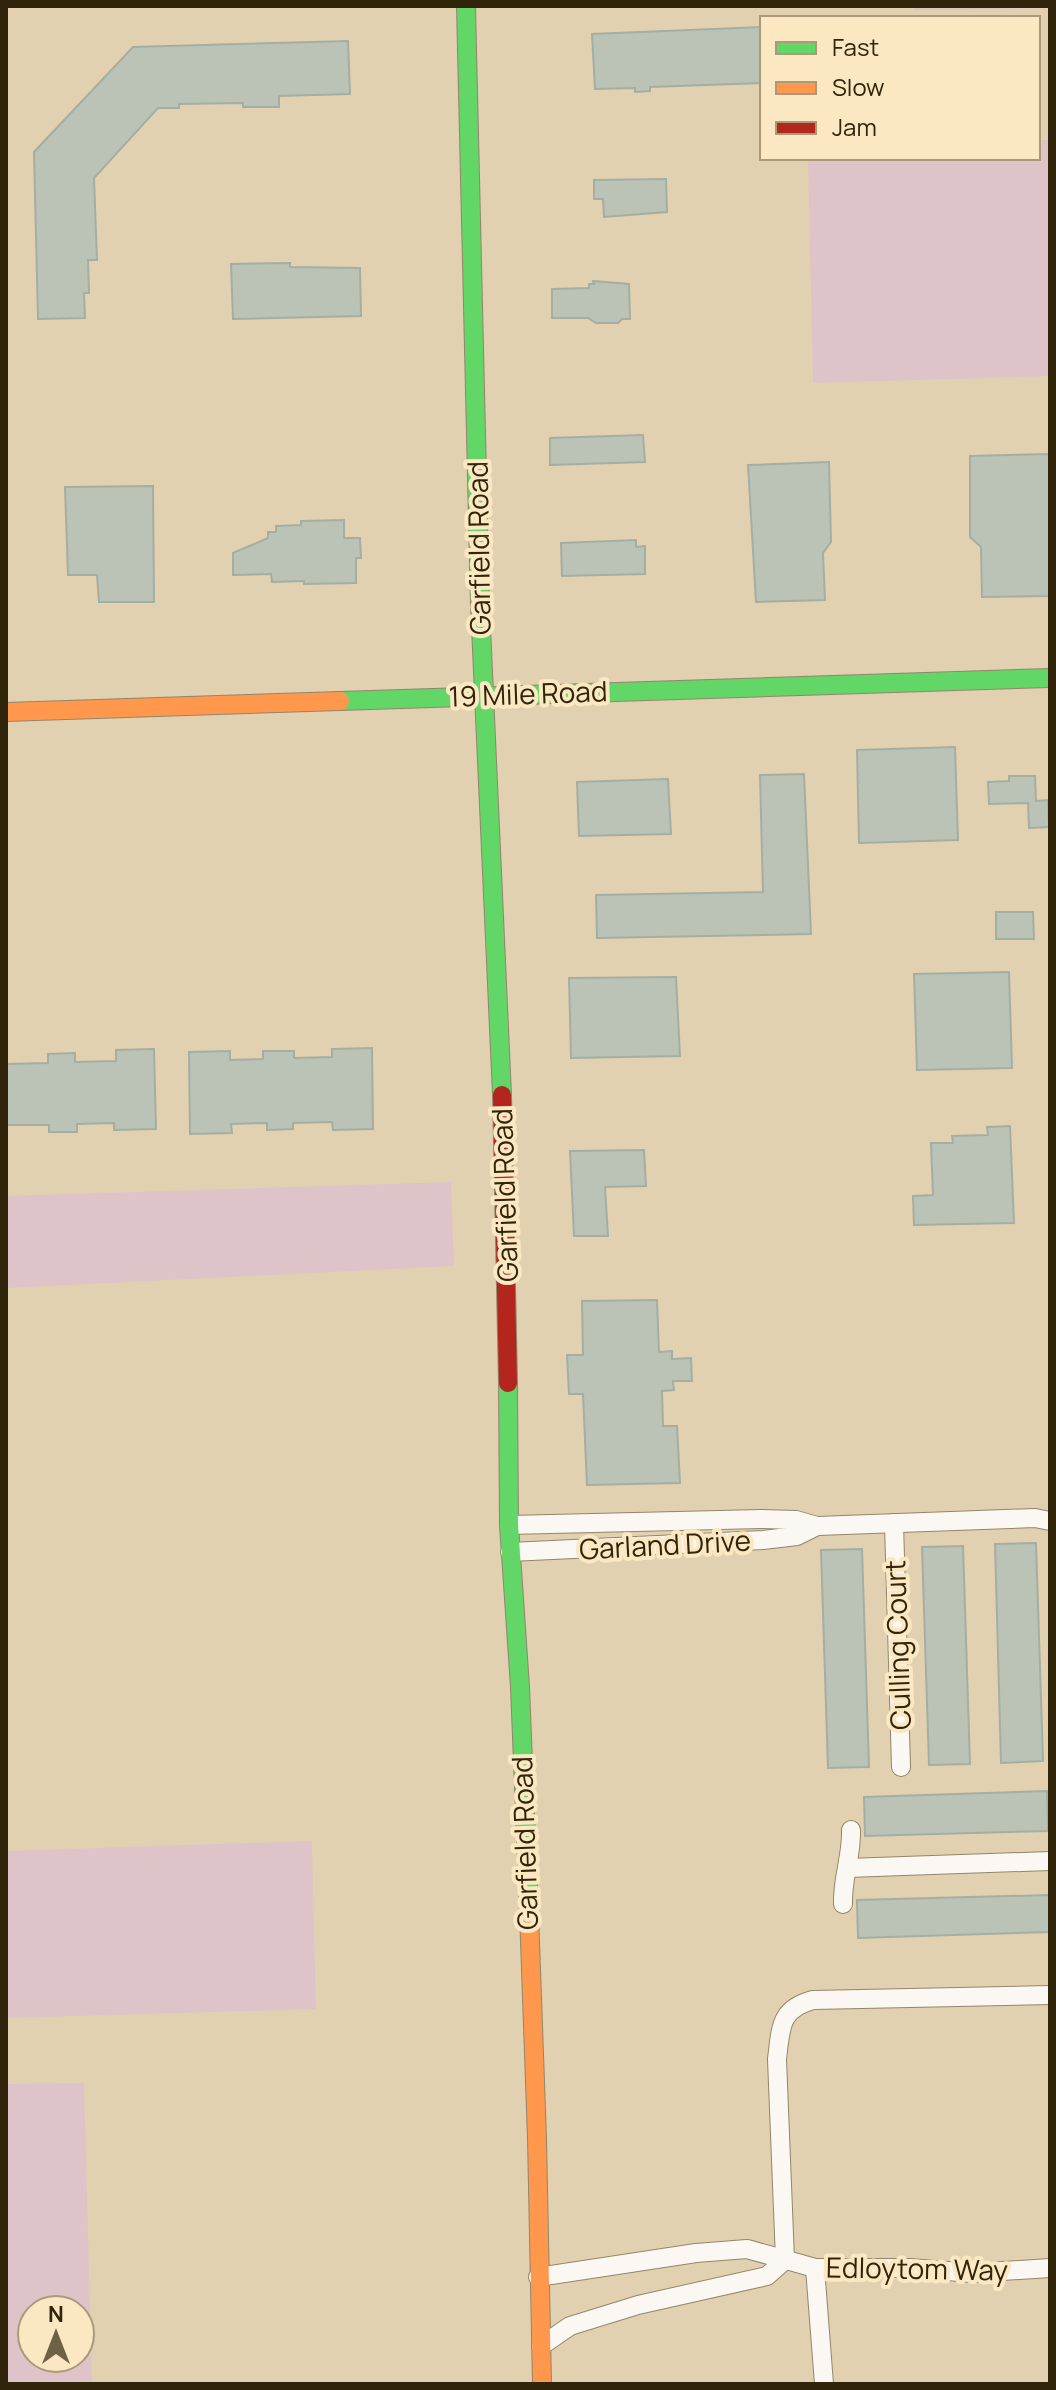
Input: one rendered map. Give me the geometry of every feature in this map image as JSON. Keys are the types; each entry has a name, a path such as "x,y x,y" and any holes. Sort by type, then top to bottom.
{"main road":[{"name":"Garfield Road","path":"466,6 484,696 508,1286 509,1525 520,1687 537,2138 542,2384"},
{"name":"19 Mile Road","path":"6,712 1050,678"}],"street":[{"name":"Garland Drive","path":"509,1525 761,1519 796,1520 817,1526 1035,1518 1050,1521"},
{"name":"Culling Court","path":"894,1523 901,1767"},
{"name":"Garland Drive","path":"510,1552 733,1543 797,1536 817,1526"},
{"path":"843,1904 842,1882 852,1851 851,1830"},
{"path":"847,1868 1050,1861"},
{"path":"785,2260 777,2059 781,2031 790,2009 813,2000 1050,1995"},
{"name":"Edloytom Way","path":"538,2277 696,2253 747,2249 815,2268 910,2268 972,2273 1050,2268"},
{"name":"Edloytom Way","path":"541,2346 570,2326 638,2305 767,2276 785,2260"},
{"path":"815,2268 824,2384"}],"shaded area":[{"path":"914,6 1050,6 1050,8 914,10"},
{"path":"1040,140 1050,140 1050,376 813,383 808,160 1040,160"},
{"path":"451,1182 454,1266 6,1288 6,1196"},
{"path":"312,1841 316,2009 6,2018 6,1851"},
{"path":"84,2083 90,2294 16,2294 16,2374 92,2374 92,2384 6,2384 6,2084"}],"building":[{"path":"760,27 760,83 650,87 650,91 635,92 635,88 595,89 592,34"},
{"path":"348,41 350,94 279,96 279,107 243,107 243,103 179,104 179,108 158,108 94,178 97,260 88,260 89,293 84,293 85,318 38,319 34,152 133,47"},
{"path":"666,179 667,212 604,217 603,199 594,199 594,180"},
{"path":"290,263 290,267 360,268 361,316 233,319 231,264"},
{"path":"593,281 629,284 630,319 622,319 618,323 596,323 588,318 552,318 552,289 589,288"},
{"path":"643,435 645,462 550,465 550,438"},
{"path":"1050,454 1050,596 982,597 981,547 970,537 970,456"},
{"path":"829,462 831,542 823,553 825,600 756,602 748,465"},
{"path":"153,486 154,602 99,602 97,575 68,575 65,487"},
{"path":"344,520 344,538 360,538 361,558 356,558 356,583 272,582 271,574 233,575 233,553 268,538 268,532 276,532 276,526 301,525 301,521"},
{"path":"636,540 636,547 645,546 645,574 562,576 561,543"},
{"path":"955,747 958,840 859,843 857,750"},
{"path":"804,774 811,934 597,938 596,895 763,892 760,775"},
{"path":"1009,776 1035,776 1036,801 1048,800 1049,827 1029,828 1028,803 989,804 988,782 1009,781"},
{"path":"668,779 671,834 579,836 577,782"},
{"path":"996,912 1033,912 1034,939 996,939"},
{"path":"1009,972 1012,1068 917,1070 914,974"},
{"path":"676,977 680,1056 571,1058 569,978"},
{"path":"372,1048 373,1129 333,1130 332,1122 293,1123 293,1129 267,1130 267,1123 231,1124 232,1133 190,1134 189,1052 230,1051 230,1060 263,1059 263,1051 294,1051 294,1058 332,1057 332,1049"},
{"path":"154,1049 156,1129 114,1130 114,1123 77,1124 77,1132 49,1132 49,1125 6,1125 6,1064 48,1063 48,1054 75,1053 75,1062 116,1061 116,1050"},
{"path":"1010,1126 1014,1223 914,1225 913,1196 933,1195 931,1143 953,1143 952,1136 988,1135 987,1127"},
{"path":"644,1150 646,1186 605,1187 608,1236 574,1236 570,1151"},
{"path":"657,1300 659,1352 672,1351 672,1359 691,1358 692,1381 673,1381 674,1390 662,1391 663,1426 677,1426 680,1483 587,1485 583,1394 569,1394 567,1355 583,1355 582,1301"},
{"path":"1036,1543 1043,1761 1001,1763 995,1544"},
{"path":"963,1546 970,1764 929,1765 922,1547"},
{"path":"862,1549 869,1767 828,1768 821,1550"},
{"path":"1047,1791 1048,1831 865,1836 864,1797"},
{"path":"1050,1895 1050,1932 858,1938 857,1900"}],"traffic: fast":[{"path":"466,6 480,605 502,1095"},
{"path":"340,701 1050,678"},
{"path":"508,1383 509,1525 520,1687 529,1913"}],"traffic: slow":[{"path":"6,712 340,701"},
{"path":"529,1913 542,2384"}],"traffic: jam":[{"path":"502,1095 508,1383"}]}
